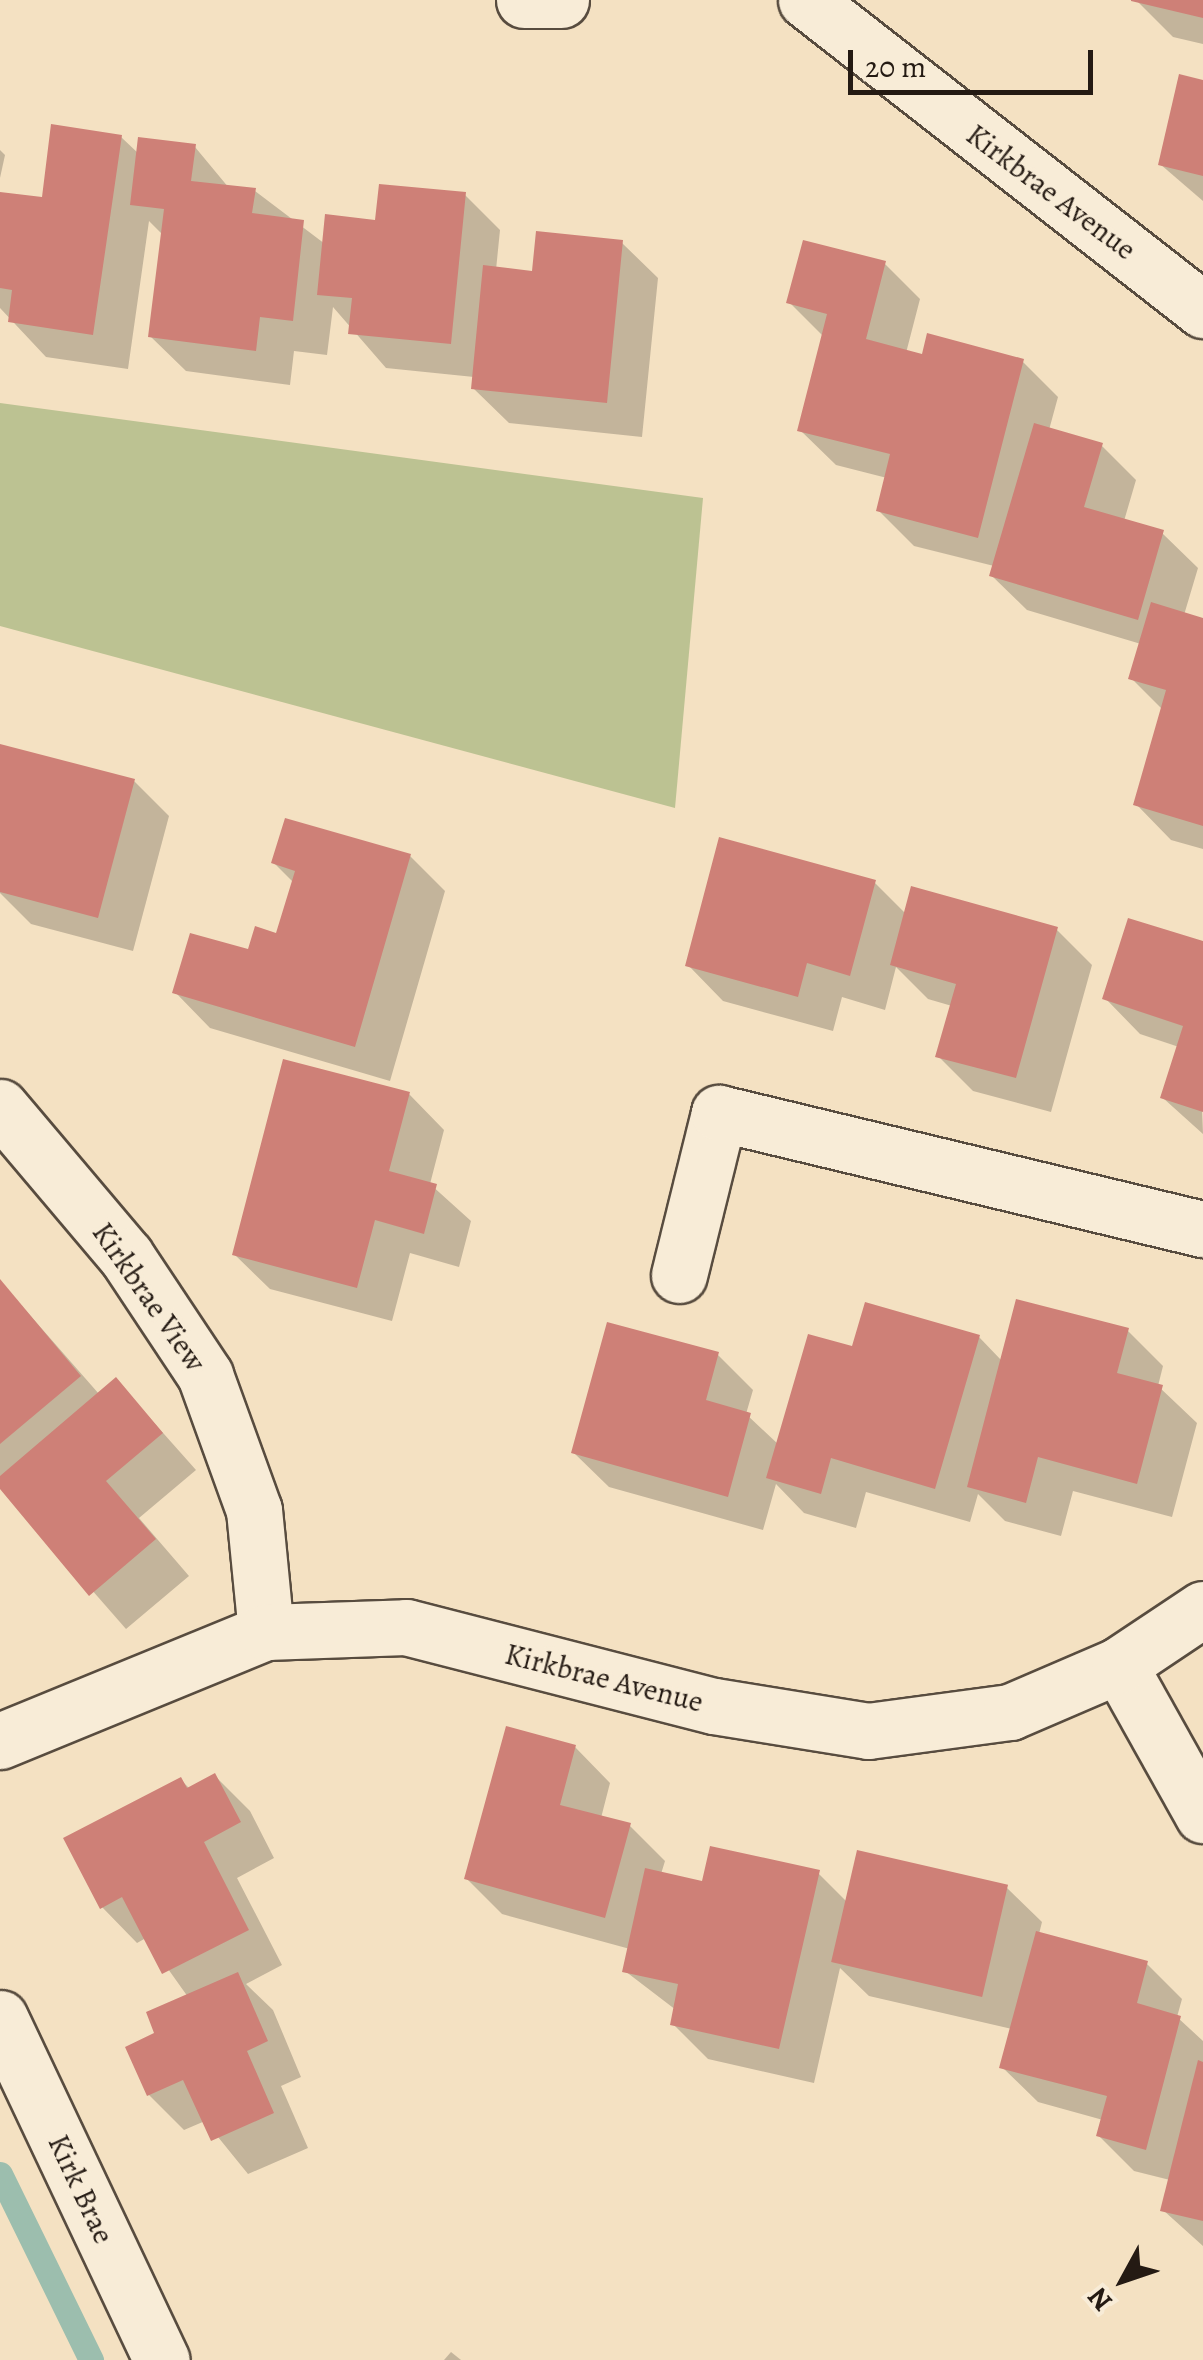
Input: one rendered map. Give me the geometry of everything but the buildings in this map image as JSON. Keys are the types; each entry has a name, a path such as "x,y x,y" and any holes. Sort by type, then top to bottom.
{"street":[{"path":"524,0 561,0"},
{"name":"Kirkbrae Avenue","path":"806,0 1203,310"},
{"name":"Kirkbrae View","path":"0,1107 126,1256 205,1376 254,1510 266,1632"},
{"path":"679,1275 720,1113 1203,1229"},
{"name":"Kirkbrae Avenue","path":"0,1741 266,1632 406,1627 714,1706 868,1730 1010,1712 1118,1665 1203,1608"},
{"path":"1118,1665 1203,1815"},
{"name":"Kirk Brae","path":"0,2018 162,2360"}],"green space":[{"path":"0,403 703,498 675,808 0,626"}],"waterway":[{"path":"0,2174 91,2360"}]}
